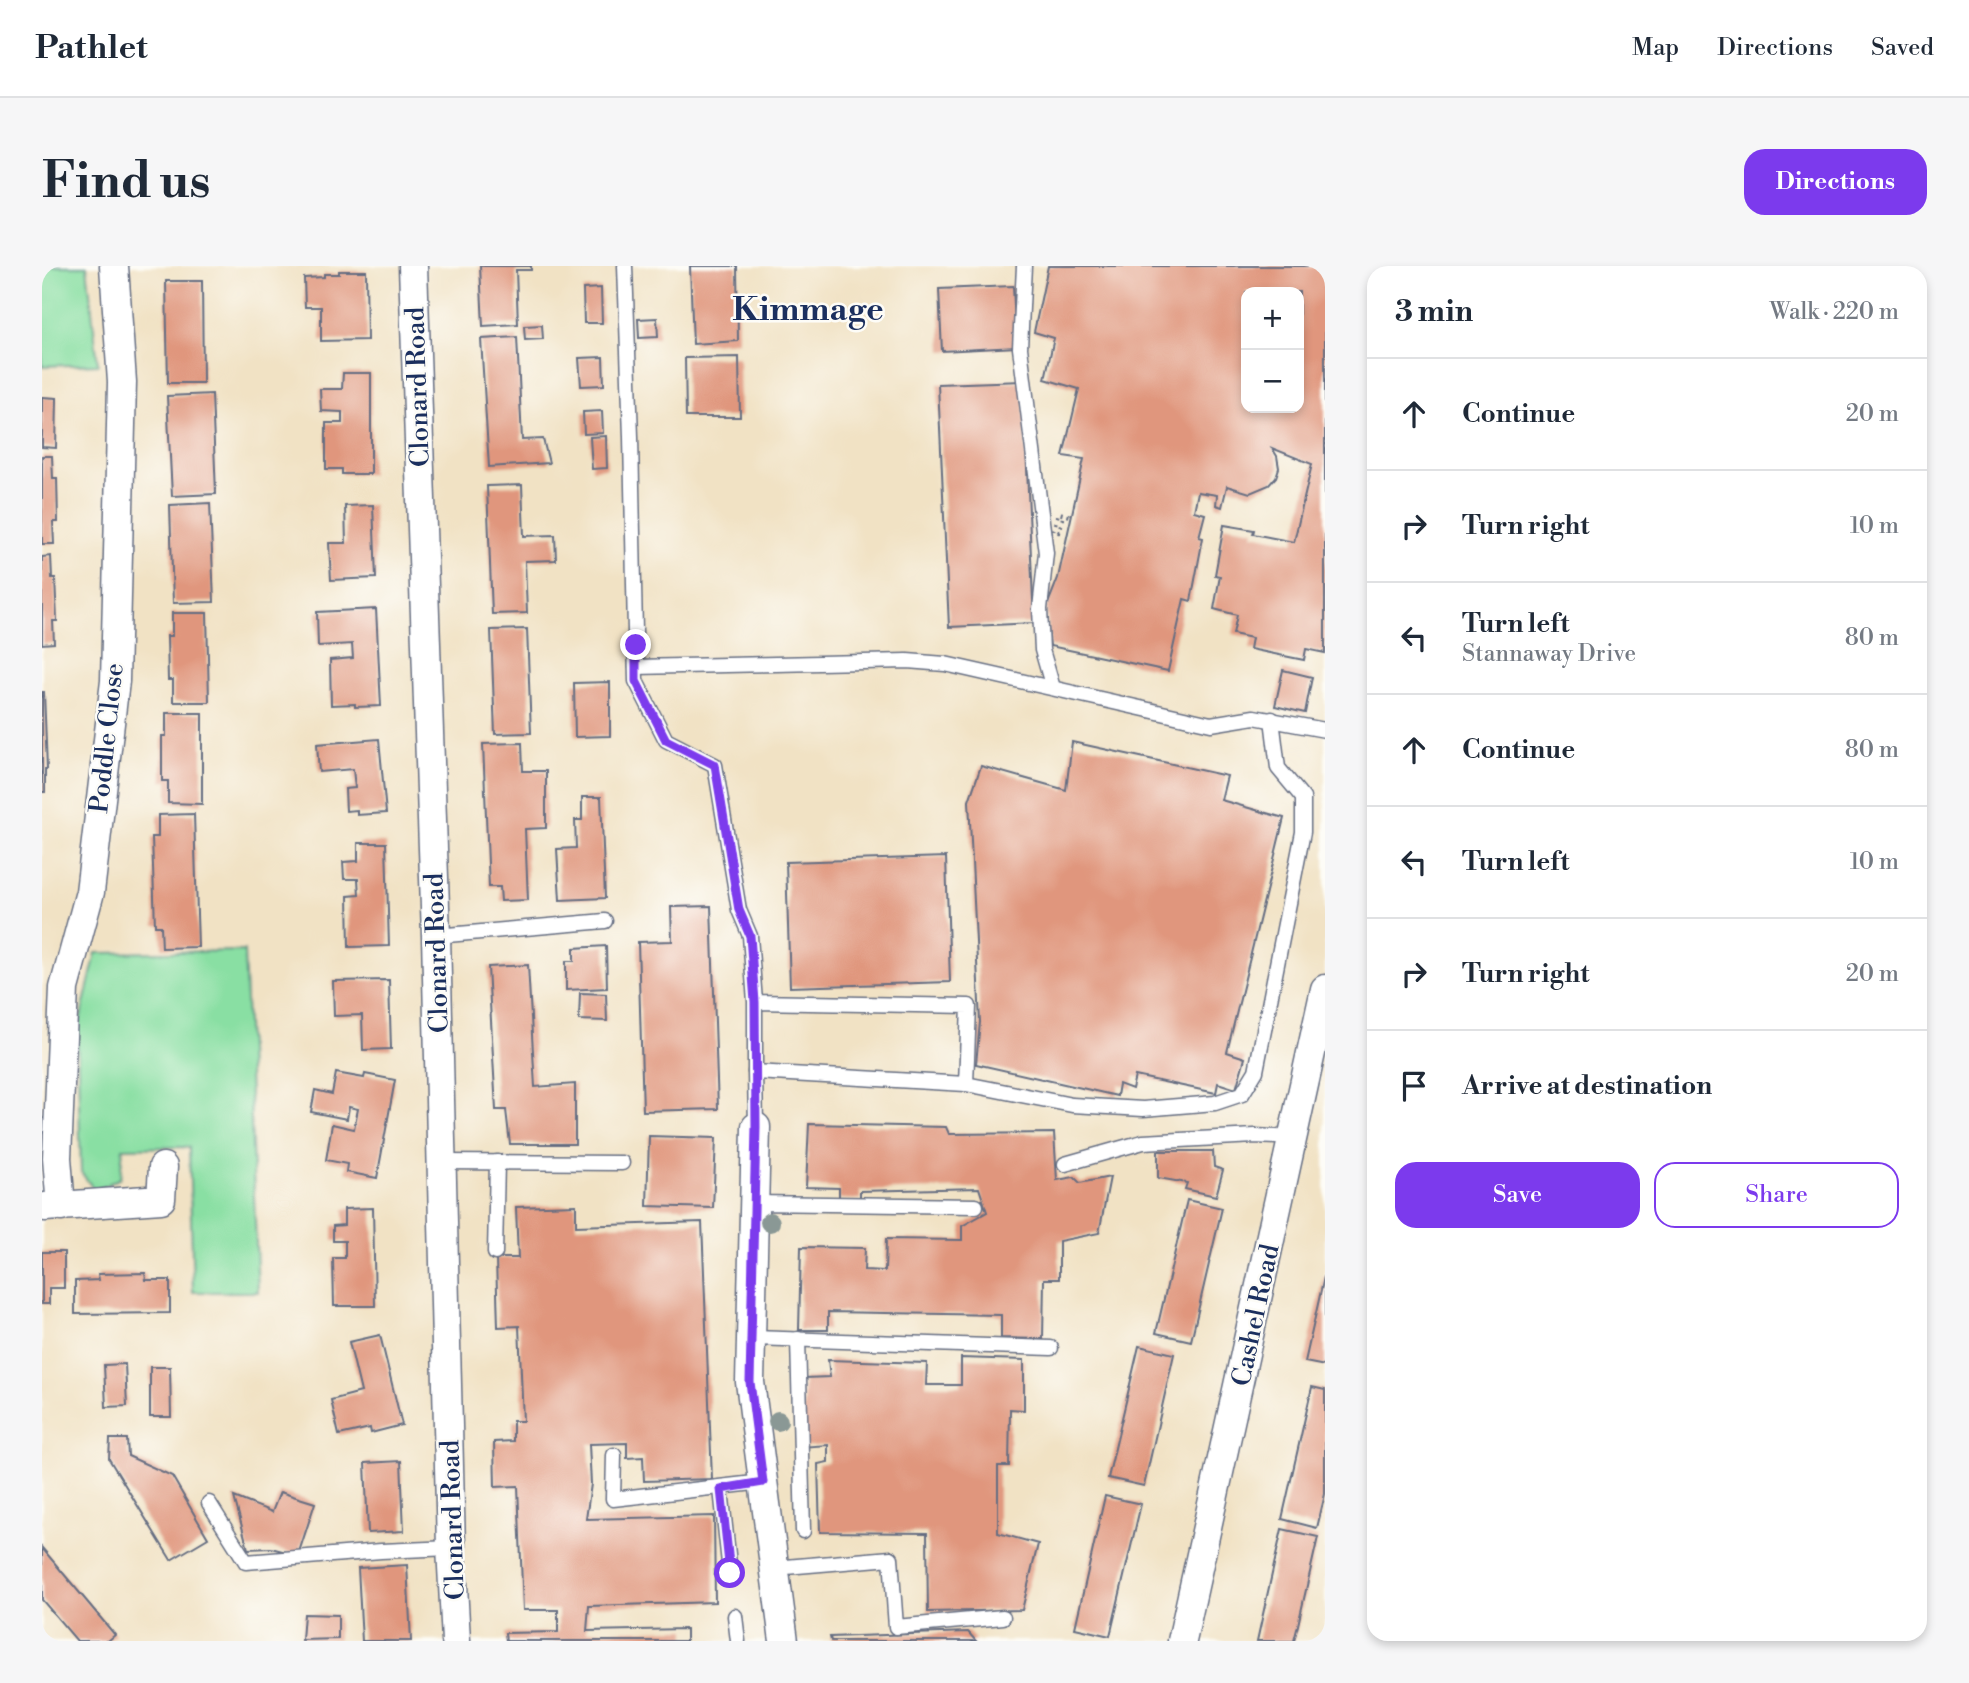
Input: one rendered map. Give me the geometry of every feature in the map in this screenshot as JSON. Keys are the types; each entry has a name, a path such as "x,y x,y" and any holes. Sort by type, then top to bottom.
{"street":[{"name":"Poddle Close","path":"52,1207 57,1158 64,988 90,892 115,681 122,382 114,266"},
{"name":"Clonard Road","path":"413,266 456,1641"},
{"name":"Cashel Road","path":"1182,1641 1294,1138 1316,1076 1325,989"},
{"path":"756,1127 750,1382 783,1641"},
{"path":"52,1207 161,1199 163,1167"}],"lane":[{"path":"625,266 636,681 666,740 715,765 739,910 750,936 755,1002 756,1127"},
{"path":"1024,266 1020,348 1046,553 1040,609 1042,650 1053,688"},
{"path":"636,667 907,661 945,664 1211,724 1254,717 1325,730"},
{"path":"755,1072 966,1084 1072,1105 1143,1109 1215,1103 1242,1094 1256,1071 1303,832 1303,798 1278,768 1272,719"},
{"path":"436,936 605,921"},
{"path":"755,1002 970,1006 966,1084"},
{"path":"1065,1164 1143,1142 1255,1136 1294,1138"},
{"path":"442,1162 622,1163"},
{"path":"495,1253 497,1162"},
{"path":"754,1203 976,1206"},
{"path":"751,1338 1051,1348"},
{"path":"798,1339 803,1531"},
{"path":"614,1455 613,1499 721,1489 763,1482"},
{"path":"721,1489 730,1573"},
{"path":"209,1503 246,1562 381,1550 451,1548"},
{"path":"774,1568 891,1558 896,1627 1003,1617"},
{"path":"735,1616 738,1641"}],"path":[{"path":"1063,518 1059,532 1054,531 1058,513 1071,516"}],"green space":[{"path":"42,266 87,266 98,364 42,366"},
{"path":"244,951 258,1292 193,1292 189,1147 123,1148 120,1178 95,1191 81,1172 77,1033 96,953"}],"building":[{"path":"480,266 531,266 531,270 516,270 518,324 483,326"},
{"path":"690,266 737,266 738,341 693,344"},
{"path":"1048,266 1325,266 1325,653 1306,649 1304,660 1250,649 1252,638 1233,634 1237,615 1214,609 1220,576 1215,575 1224,525 1254,530 1253,534 1294,542 1312,464 1272,448 1279,468 1269,485 1250,493 1227,486 1222,507 1216,505 1217,495 1198,492 1194,511 1205,514 1199,537 1203,538 1191,601 1184,599 1168,671 1050,646 1046,609 1058,578 1084,459 1063,456 1079,389 1045,379 1054,338 1034,332"},
{"path":"339,271 366,271 367,340 321,341 321,307 305,307 304,278 339,274"},
{"path":"166,281 202,281 203,383 168,383"},
{"path":"1013,286 1016,347 942,351 939,289"},
{"path":"601,288 602,323 584,323 583,289"},
{"path":"657,318 658,337 639,338 638,319"},
{"path":"542,325 543,339 525,340 524,326"},
{"path":"517,337 522,440 543,439 549,463 489,467 481,339"},
{"path":"603,357 604,385 581,386 579,358"},
{"path":"739,357 740,417 686,417 685,358"},
{"path":"343,373 371,373 371,474 342,474 342,469 326,469 326,423 342,423 342,412 321,411 320,389 342,389"},
{"path":"1023,381 1034,623 949,627 938,384"},
{"path":"212,394 216,494 172,496 167,396"},
{"path":"42,397 57,398 56,448 42,447"},
{"path":"602,411 603,433 584,434 583,412"},
{"path":"606,436 607,468 592,469 590,437"},
{"path":"42,456 52,456 53,478 57,478 58,522 53,522 54,544 42,544"},
{"path":"522,485 524,536 555,535 556,560 525,561 527,613 492,614 487,486"},
{"path":"210,503 214,602 173,603 170,505"},
{"path":"373,505 376,578 331,580 329,543 346,543 345,506"},
{"path":"51,556 57,621 53,621 54,643 42,644 42,557"},
{"path":"376,609 381,706 331,705 330,660 353,658 352,644 318,646 317,612"},
{"path":"172,613 207,613 209,702 173,702 173,680 168,680 167,636 172,636"},
{"path":"527,629 531,733 495,734 491,630"},
{"path":"1283,670 1312,677 1305,713 1275,706"},
{"path":"610,682 610,736 575,737 574,683"},
{"path":"42,692 47,769 45,792 42,792"},
{"path":"166,713 202,713 202,804 168,803 168,781 162,781 162,736 166,736"},
{"path":"379,739 386,813 357,815 357,810 346,811 345,789 355,788 353,769 319,772 317,744"},
{"path":"1072,742 1227,776 1221,800 1284,818 1227,1052 1245,1058 1236,1089 1218,1083 1216,1093 1135,1076 1132,1089 1119,1084 1117,1096 976,1064 980,1022 969,801 981,766 1066,790"},
{"path":"522,743 523,771 546,771 546,828 525,829 528,900 501,901 500,887 489,887 483,744"},
{"path":"582,797 601,797 605,898 560,900 557,849 576,848 575,820 582,820"},
{"path":"194,814 198,947 162,948 161,926 155,926 152,837 158,837 158,815"},
{"path":"358,843 386,843 389,946 349,947 348,896 359,895 358,879 344,879 343,862 358,861"},
{"path":"946,857 950,982 790,987 786,862"},
{"path":"711,906 718,1109 643,1111 638,942 672,941 671,907"},
{"path":"606,946 607,988 566,990 566,961 574,961 574,948"},
{"path":"528,965 535,1087 575,1084 575,1144 510,1144 506,1110 496,1110 488,967"},
{"path":"389,980 391,1049 363,1050 362,1015 334,1016 333,981"},
{"path":"580,993 606,994 607,1021 579,1020"},
{"path":"336,1073 364,1078 365,1074 395,1080 377,1178 346,1172 347,1164 326,1160 332,1124 354,1129 358,1109 349,1107 347,1119 311,1112 315,1090 332,1094"},
{"path":"809,1124 946,1127 949,1134 1054,1133 1057,1180 1074,1177 1080,1183 1110,1177 1099,1233 1059,1241 1059,1279 1044,1279 1043,1339 1001,1338 1001,1315 828,1312 828,1330 799,1330 801,1247 865,1248 864,1270 885,1271 886,1239 962,1240 962,1226 987,1212 979,1188 860,1191 860,1200 839,1199 839,1188 806,1187"},
{"path":"649,1136 716,1138 713,1208 647,1206"},
{"path":"1158,1151 1213,1151 1214,1167 1223,1170 1216,1196 1185,1189 1187,1183 1158,1178"},
{"path":"1187,1200 1222,1208 1191,1341 1156,1333"},
{"path":"576,1205 576,1226 702,1222 712,1479 644,1481 643,1457 627,1458 627,1443 589,1444 591,1484 586,1519 714,1516 715,1602 589,1606 587,1631 686,1629 686,1641 506,1641 505,1633 558,1632 558,1610 523,1610 518,1486 495,1487 494,1442 513,1441 513,1421 523,1421 519,1326 498,1327 496,1258 518,1258 516,1207"},
{"path":"373,1208 375,1306 334,1306 333,1258 345,1258 345,1241 333,1241 333,1226 344,1225 344,1209"},
{"path":"42,1252 64,1252 64,1288 49,1288 49,1304 42,1304"},
{"path":"145,1273 146,1280 170,1280 170,1313 75,1314 75,1281 99,1280 98,1274"},
{"path":"1325,1277 1325,1366 1305,1362"},
{"path":"380,1335 402,1425 371,1433 370,1428 339,1435 331,1400 361,1392 349,1342"},
{"path":"1139,1346 1174,1354 1144,1486 1108,1478"},
{"path":"961,1358 1024,1360 1024,1410 1010,1409 1009,1466 998,1466 998,1533 1038,1544 1022,1610 928,1612 927,1533 820,1532 818,1464 828,1462 828,1445 801,1447 804,1378 830,1377 828,1360 927,1363 926,1385 961,1385"},
{"path":"125,1364 127,1406 106,1407 104,1365"},
{"path":"150,1367 170,1367 171,1417 150,1417"},
{"path":"1312,1387 1325,1390 1325,1494 1317,1528 1282,1519"},
{"path":"110,1439 127,1439 128,1456 172,1476 208,1538 171,1560 109,1459"},
{"path":"401,1461 404,1531 368,1533 365,1463"},
{"path":"280,1492 315,1503 298,1555 271,1548 248,1549 234,1497 272,1512"},
{"path":"1105,1496 1141,1504 1110,1636 1075,1628"},
{"path":"1282,1529 1318,1537 1294,1641 1257,1641"},
{"path":"42,1548 115,1635 108,1641 77,1641 42,1600"},
{"path":"407,1565 411,1641 362,1641 358,1568"},
{"path":"304,1614 338,1615 338,1639 302,1640"},
{"path":"968,1632 976,1641 831,1641 830,1637"}],"district":[{"name":"Kimmage","path":"808,308"}],"route":[{"path":"636,645 636,681 666,740 715,765 739,910 750,936 755,1002 756,1127 750,1382 763,1482 721,1489 730,1573"}]}
